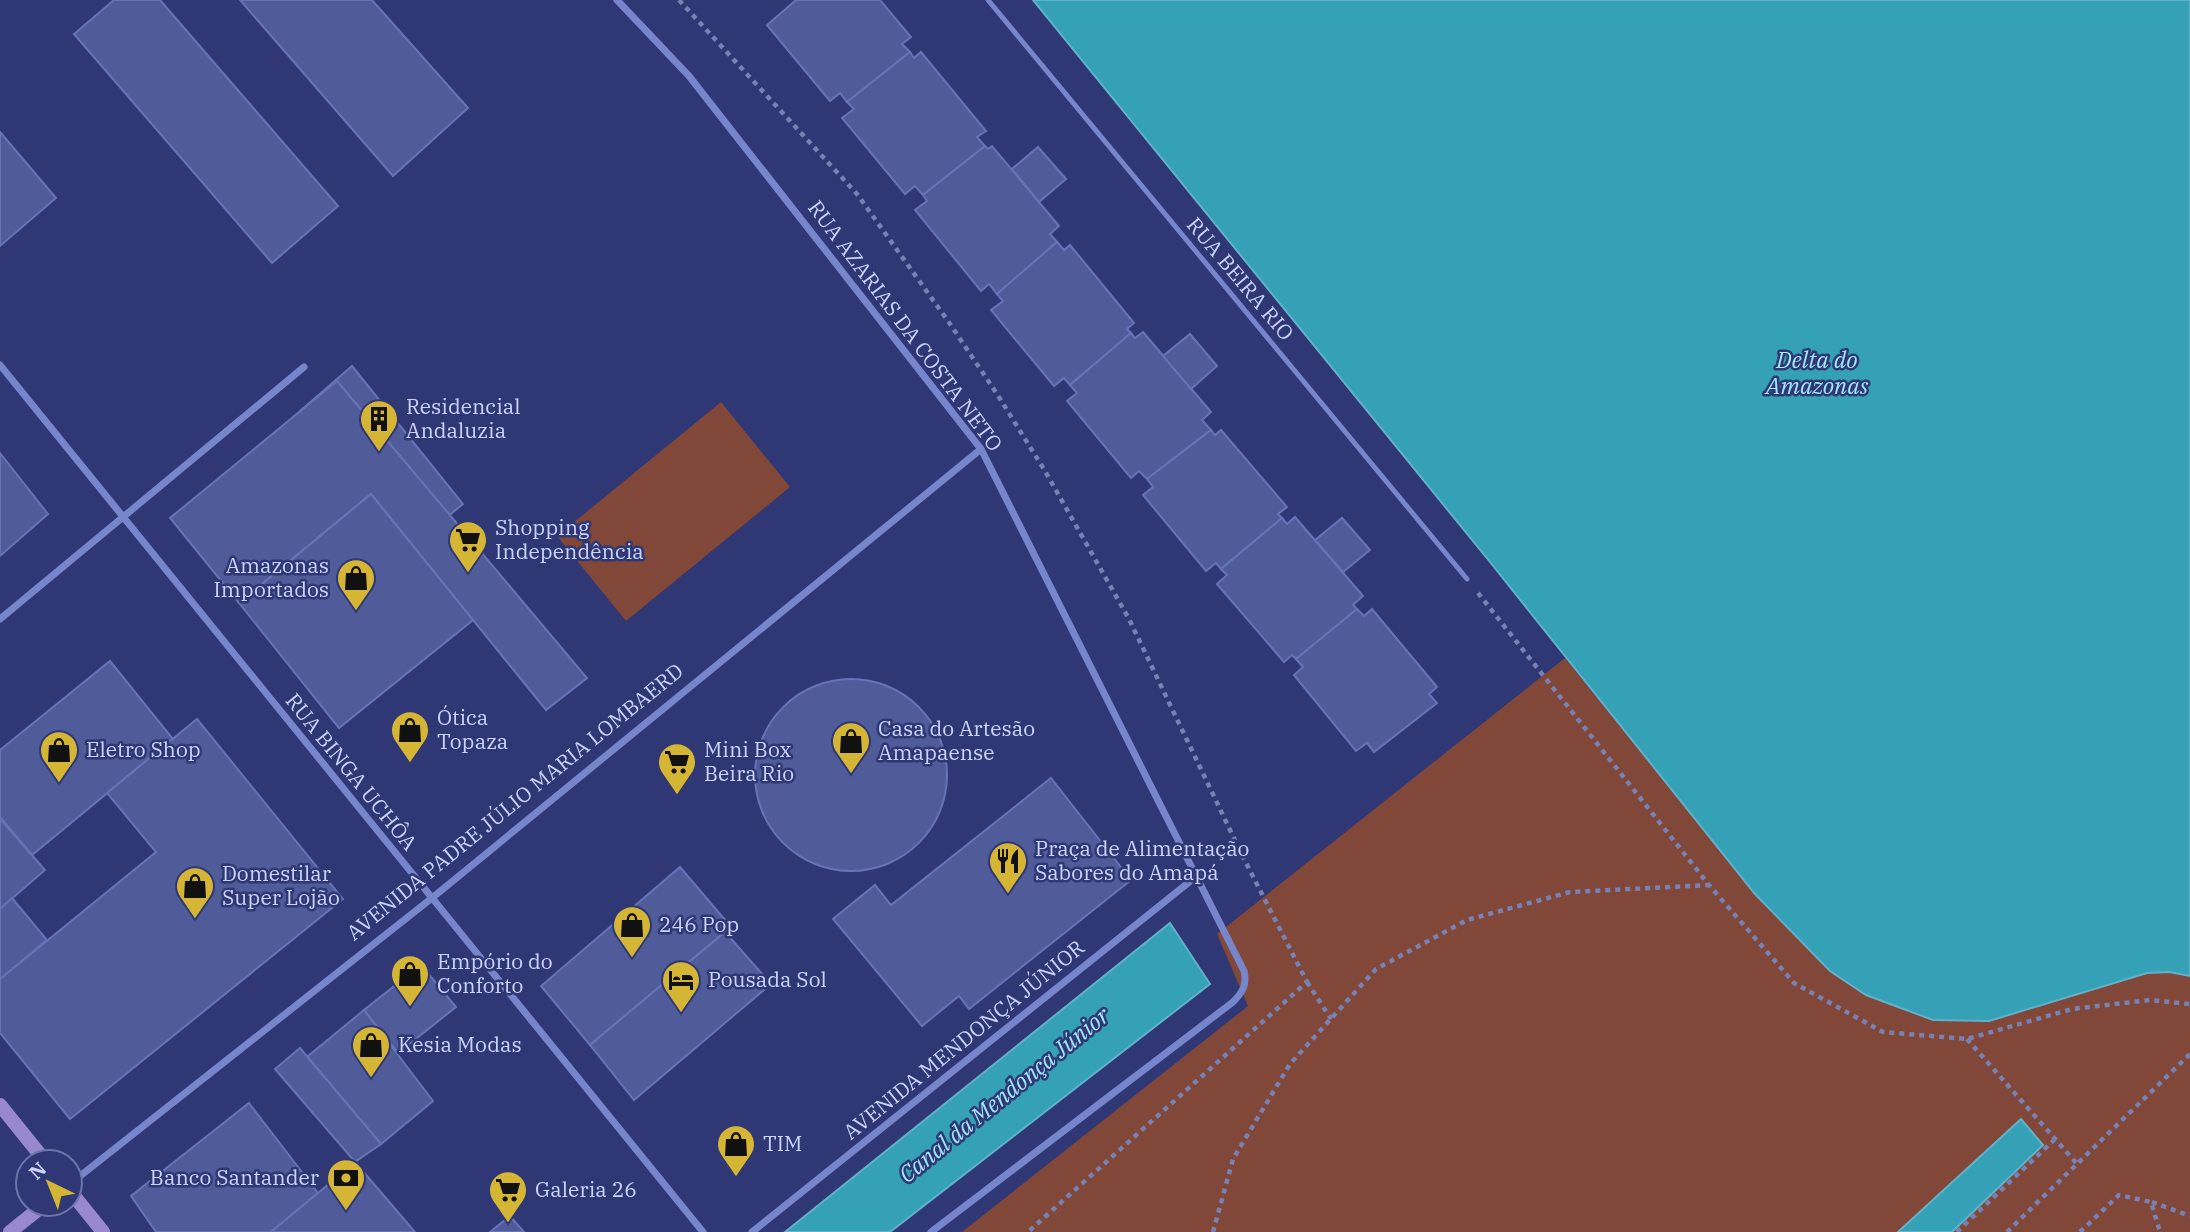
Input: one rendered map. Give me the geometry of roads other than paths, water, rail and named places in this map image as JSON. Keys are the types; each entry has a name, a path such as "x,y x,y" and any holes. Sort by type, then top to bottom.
{"main road":[{"path":"0,1105 35,1148"},
{"path":"84,1208 103,1232"},
{"path":"10,1232 28,1218"}],"street":[{"name":"RUA AZARIAS DA COSTA NETO","path":"617,0 688,76 981,449 1198,875 1247,982 1242,993 1233,1002 931,1232"},
{"name":"RUA BINGA UCHÔA","path":"0,365 703,1232"},
{"path":"0,619 304,367"},
{"name":"AVENIDA PADRE JÚLIO MARIA LOMBAERD","path":"84,1173 432,898 981,449"},
{"name":"AVENIDA MENDONÇA JÚNIOR","path":"752,1232 1198,875"}],"lane":[{"name":"RUA BEIRA RIO","path":"988,0 1467,579"}],"water":[{"name":"Delta do Amazonas","path":"1033,0 2190,0 2190,976 2169,972 2147,973 1989,1021 1933,1020 1866,995 1830,971 1755,894 1490,562"},
{"name":"Canal da Mendonça Júnior","path":"1170,923 1210,984 890,1232 785,1232"},
{"path":"2021,1119 2043,1145 1952,1232 1898,1232"}],"place":[{"name":"Residencial Andaluzia","path":"379,453"},
{"name":"Shopping Independência","path":"468,574"},
{"name":"Amazonas Importados","path":"356,612"},
{"name":"Ótica Topaza","path":"410,764"},
{"name":"Casa do Artesão Amapaense","path":"851,775"},
{"name":"Eletro Shop","path":"59,784"},
{"name":"Mini Box Beira Rio","path":"677,796"},
{"name":"Praça de Alimentação Sabores do Amapá","path":"1008,895"},
{"name":"Domestilar Super Lojão","path":"195,920"},
{"name":"246 Pop","path":"632,959"},
{"name":"Empório do Conforto","path":"410,1008"},
{"name":"Pousada Sol","path":"681,1014"},
{"name":"Kesia Modas","path":"371,1079"},
{"name":"TIM","path":"736,1178"},
{"name":"Banco Santander","path":"346,1212"},
{"name":"Galeria 26","path":"508,1224"}]}
